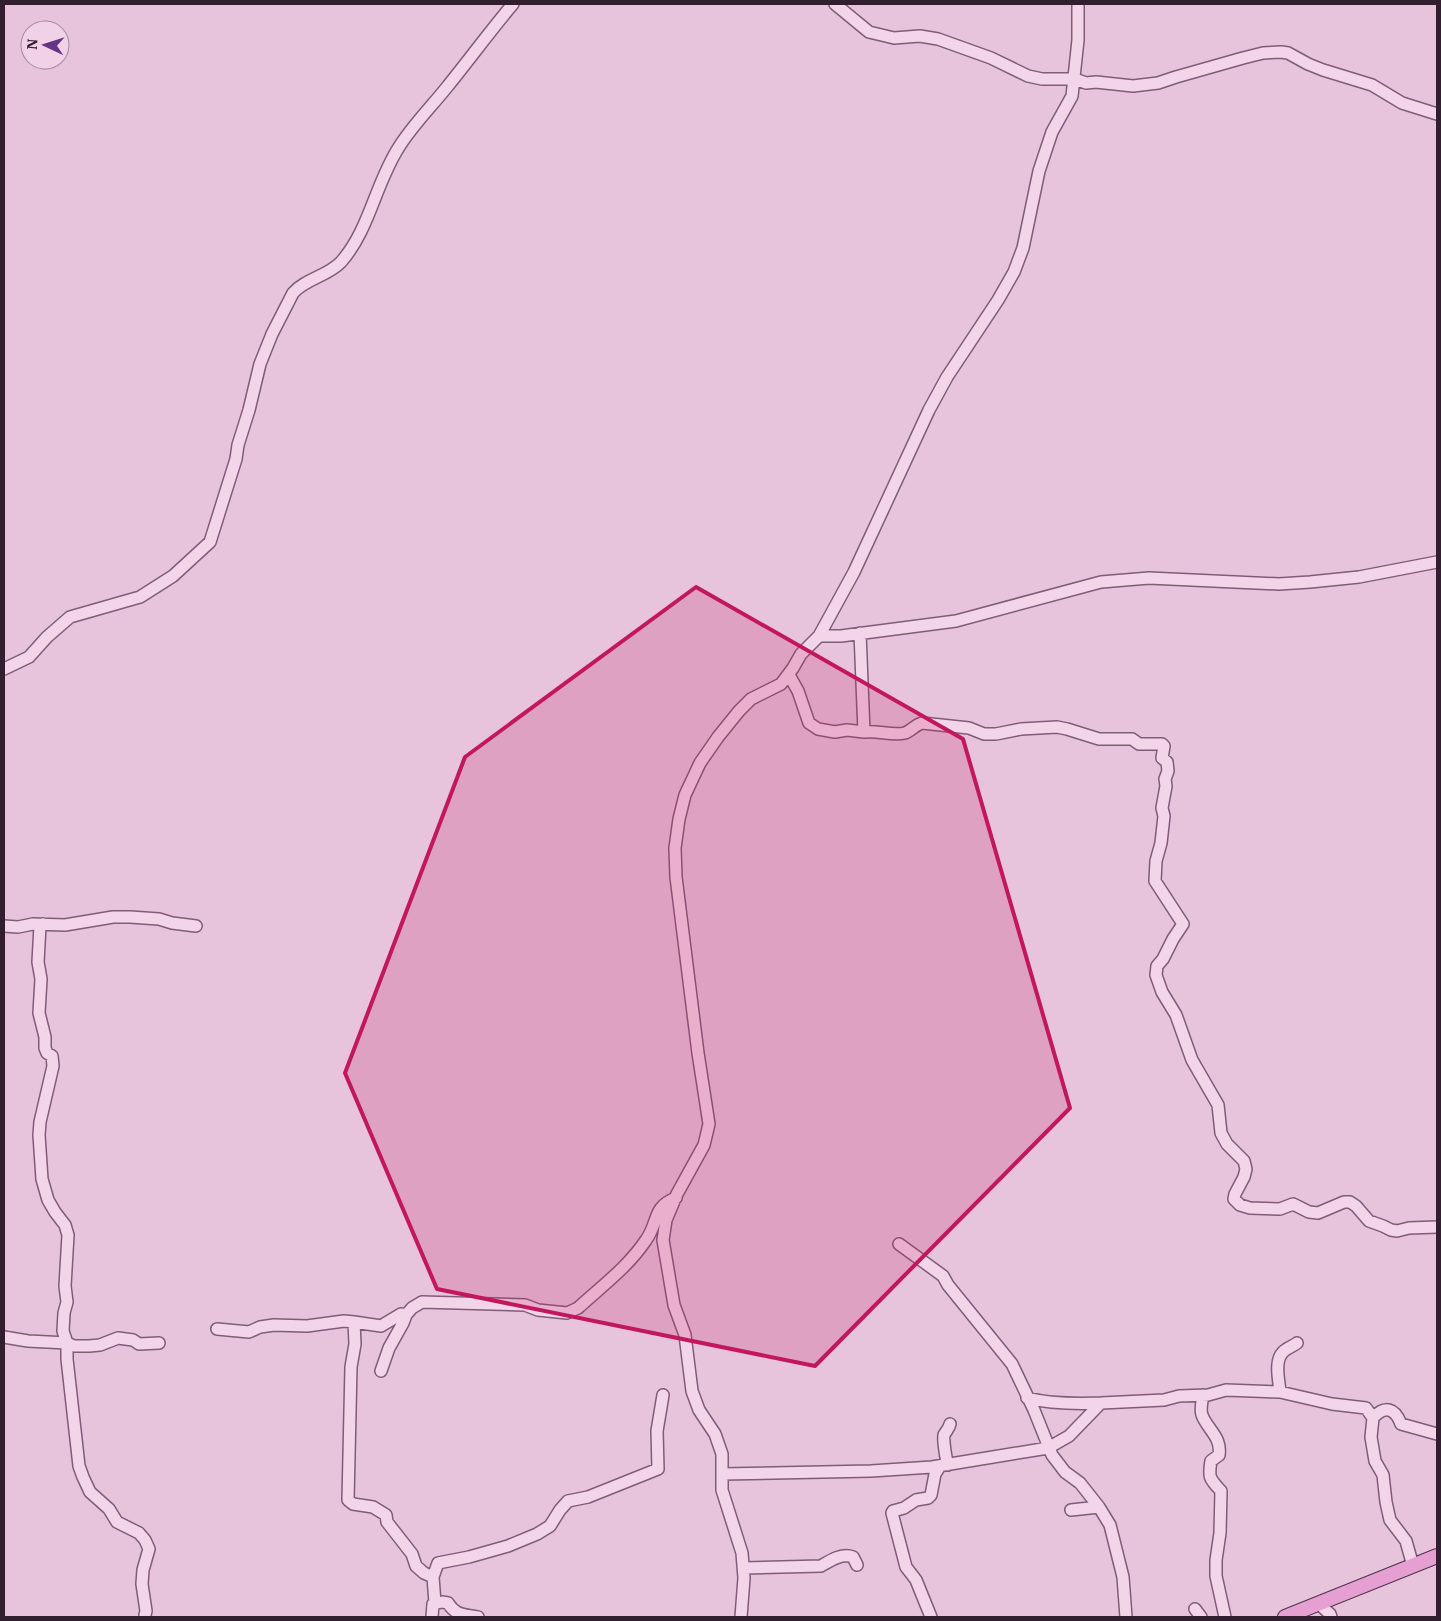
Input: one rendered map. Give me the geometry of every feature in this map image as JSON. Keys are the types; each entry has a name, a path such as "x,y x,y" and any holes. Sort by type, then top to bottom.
{"main road":[{"path":"1285,1617 1437,1556"}],"street":[{"path":"4,669 29,656 70,617 140,597 173,576 210,542 250,410 260,364 272,334 293,293 297,288 340,264 358,238 386,170 399,146 513,4"},
{"path":"835,4 869,32 894,38 920,36 938,39 990,58 1028,76 1042,79 1075,79 1086,83 1096,82 1122,86 1148,85 1243,58 1264,53 1281,52 1288,53 1323,70 1372,85 1402,103 1437,114"},
{"path":"741,1617 744,1568 742,1554 722,1490 722,1454 715,1434 699,1410 692,1391 686,1335 674,1305 663,1240 666,1220 704,1145 709,1124 698,1053 676,877 675,848 679,820 685,795 700,763 718,737 751,699 781,684 789,675 801,654 819,636 854,572 929,410 947,377 998,300 1014,272 1023,248 1039,171 1052,132 1072,96 1078,40 1078,4"},
{"path":"819,636 840,636 956,621 1100,582 1149,578 1279,584 1358,577 1437,562"},
{"path":"860,633 864,732"},
{"path":"789,675 798,691 809,723 818,729 835,732 907,732 916,724 922,723 969,728 984,734 996,734 1057,727 1099,739 1132,740 1139,744 1162,744 1164,746 1162,758 1167,762 1168,772 1165,780 1166,786 1162,808 1164,816 1161,843 1156,861 1155,881 1183,924 1158,966 1156,975 1162,992 1176,1015 1192,1060 1218,1105 1222,1133 1227,1144 1244,1161 1246,1169 1244,1178 1234,1199 1240,1205 1250,1208 1280,1209 1293,1204 1309,1212 1318,1213 1344,1202 1350,1202 1369,1221 1391,1230 1437,1227"},
{"path":"4,926 65,925 113,917 141,917 196,926"},
{"path":"43,924 40,926 38,956 40,979 39,1013 45,1037 45,1048 47,1053 52,1056 53,1066 40,1122 41,1170 48,1200 65,1225 68,1235 65,1286 67,1302 63,1331 67,1343 67,1359 79,1466 90,1492 109,1509 117,1522 139,1533 149,1549 143,1570 142,1584 145,1616"},
{"path":"381,1371 389,1348 404,1323 406,1314 422,1302 525,1306 538,1310 570,1312 620,1271 637,1253 652,1230 661,1207 664,1203 676,1198"},
{"path":"899,1244 943,1276 948,1285 1012,1364 1034,1410 1048,1448 1065,1472 1080,1483 1099,1507 1110,1525 1124,1577 1126,1617"},
{"path":"217,1329 249,1332 260,1326 307,1326 344,1321 381,1326 400,1314 406,1314"},
{"path":"354,1322 355,1344 351,1367 348,1500 353,1504 373,1507 386,1515 387,1522 412,1554 416,1566 424,1573 433,1577"},
{"path":"4,1337 28,1341 67,1343 74,1346 100,1345 118,1338 132,1340 139,1344 160,1342"},
{"path":"1280,1392 1279,1357 1285,1350 1297,1343"},
{"path":"1027,1398 1070,1403 1100,1403 1164,1400 1179,1396 1203,1395 1226,1390 1280,1392 1332,1404 1366,1408 1373,1418"},
{"path":"432,1617 432,1608 435,1603 433,1577 438,1563 508,1546 537,1534 550,1526 568,1501 588,1497 658,1469 657,1432 663,1395"},
{"path":"1203,1395 1201,1413 1214,1433 1220,1450 1219,1455 1211,1461 1209,1475 1212,1483 1221,1491 1216,1576 1225,1617"},
{"path":"722,1474 871,1471 944,1465 1048,1448 1069,1436 1100,1403"},
{"path":"1413,1566 1406,1541 1390,1520 1383,1475 1375,1462 1372,1437 1373,1418 1378,1412 1385,1409 1392,1411 1398,1416 1401,1424 1437,1434"},
{"path":"931,1617 916,1580 906,1567 892,1513 916,1500 928,1498 931,1495 935,1474 944,1465 946,1459 944,1435 950,1424"},
{"path":"1071,1510 1099,1507"},
{"path":"744,1568 821,1566 830,1560 848,1555 853,1557 857,1565"},
{"path":"435,1603 448,1603 453,1611 457,1613 478,1617"},
{"path":"1319,1604 1331,1617"}],"highlighted area":[{"path":"696,587 963,739 1070,1108 815,1366 437,1289 345,1073 465,757"}]}
